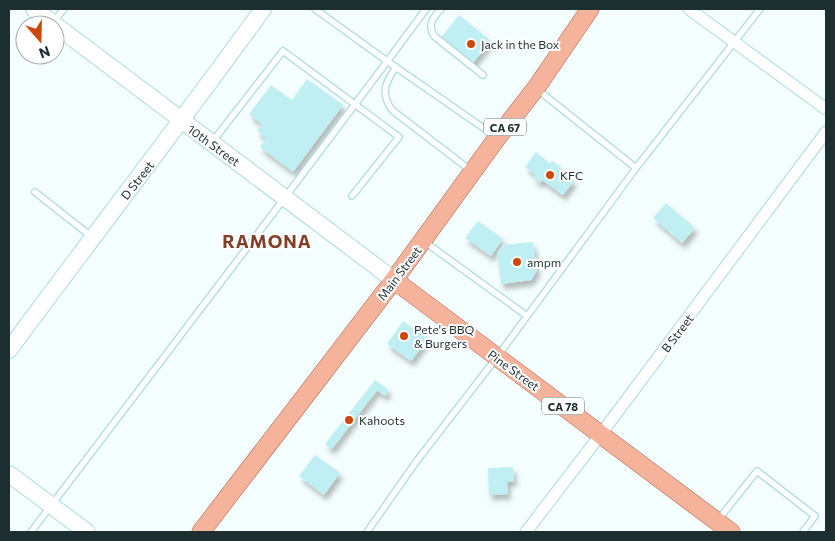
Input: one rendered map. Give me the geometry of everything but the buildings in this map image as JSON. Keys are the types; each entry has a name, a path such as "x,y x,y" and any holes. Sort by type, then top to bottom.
{"main road":[{"name":"Main Street","path":"204,531 394,280 472,171 536,88 590,9"},
{"name":"Pine Street","path":"394,280 724,527"}],"street":[{"name":"D Street","path":"9,350 92,237 182,121 263,9"},
{"path":"689,9 826,109"},
{"name":"10th Street","path":"65,33 394,280"},
{"name":"B Street","path":"526,532 826,132"},
{"path":"9,474 87,532"}],"lane":[{"path":"316,9 387,62 497,138"},
{"path":"31,532 426,9"},
{"path":"441,9 430,22 430,29 434,36 483,75"},
{"path":"367,532 416,462 497,357 636,168 760,9"},
{"path":"212,143 283,51 400,137 352,196"},
{"path":"396,67 387,81 385,90 386,98 392,110 472,171"},
{"path":"536,88 636,168"},
{"path":"35,192 92,237"},
{"path":"423,240 527,316"},
{"path":"724,527 757,471 816,516 803,532"}],"place":[{"name":"Jack in the Box","path":"471,44"},
{"name":"KFC","path":"550,175"},
{"name":"ampm","path":"517,262"},
{"name":"Pete's BBQ & Burgers","path":"404,336"},
{"name":"Kahoots","path":"349,420"}],"district":[{"name":"RAMONA","path":"267,241"}]}
